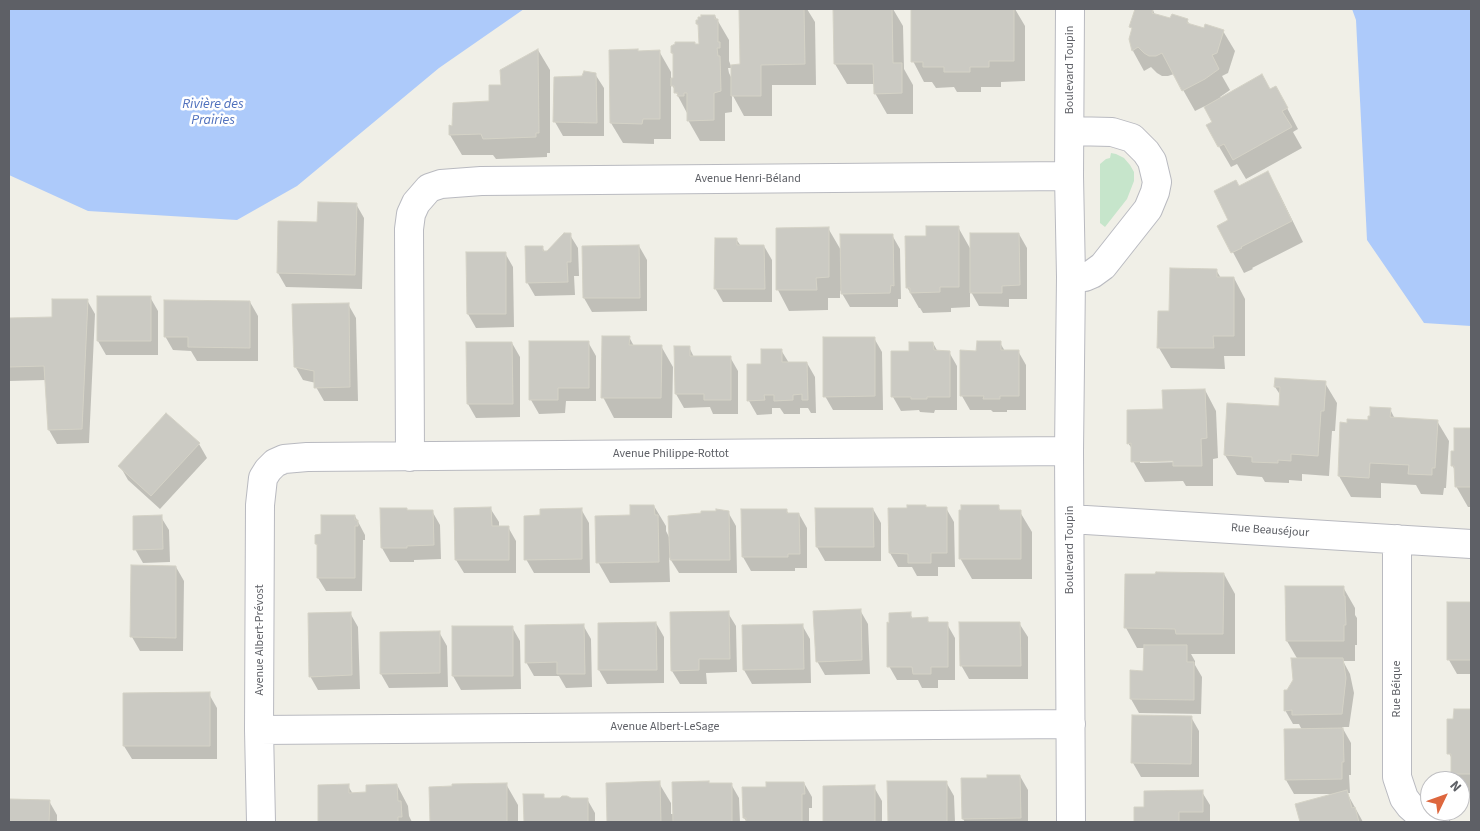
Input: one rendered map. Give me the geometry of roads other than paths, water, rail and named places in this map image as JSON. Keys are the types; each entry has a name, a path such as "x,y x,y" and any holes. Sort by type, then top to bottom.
{"street":[{"name":"Boulevard Toupin","path":"1070,9 1069,176 1071,278 1069,451 1071,822"},
{"name":"Boulevard Toupin","path":"1070,131 1107,131 1132,138 1143,148 1152,161 1156,182 1153,200 1148,209 1103,266 1085,277 1071,278"},
{"name":"Avenue Henri-Béland","path":"410,457 409,228 411,214 416,203 429,188 441,184 481,181 1069,176"},
{"name":"Avenue Philippe-Rottot","path":"275,463 284,459 307,457 1069,451"},
{"name":"Avenue Albert-Prévost","path":"261,822 259,730 261,491 263,478 275,463"},
{"name":"Rue Beauséjour","path":"1070,518 1471,544"},
{"name":"Rue Béique","path":"1396,539 1397,776 1404,798 1410,806 1419,814 1435,822"},
{"name":"Avenue Albert-LeSage","path":"259,730 1071,724"}],"water":[{"name":"Rivière des Prairies","path":"9,9 524,9 439,68 297,186 237,220 88,211 9,175"},
{"path":"1352,9 1471,9 1471,326 1424,323 1367,240 1356,20"}]}
